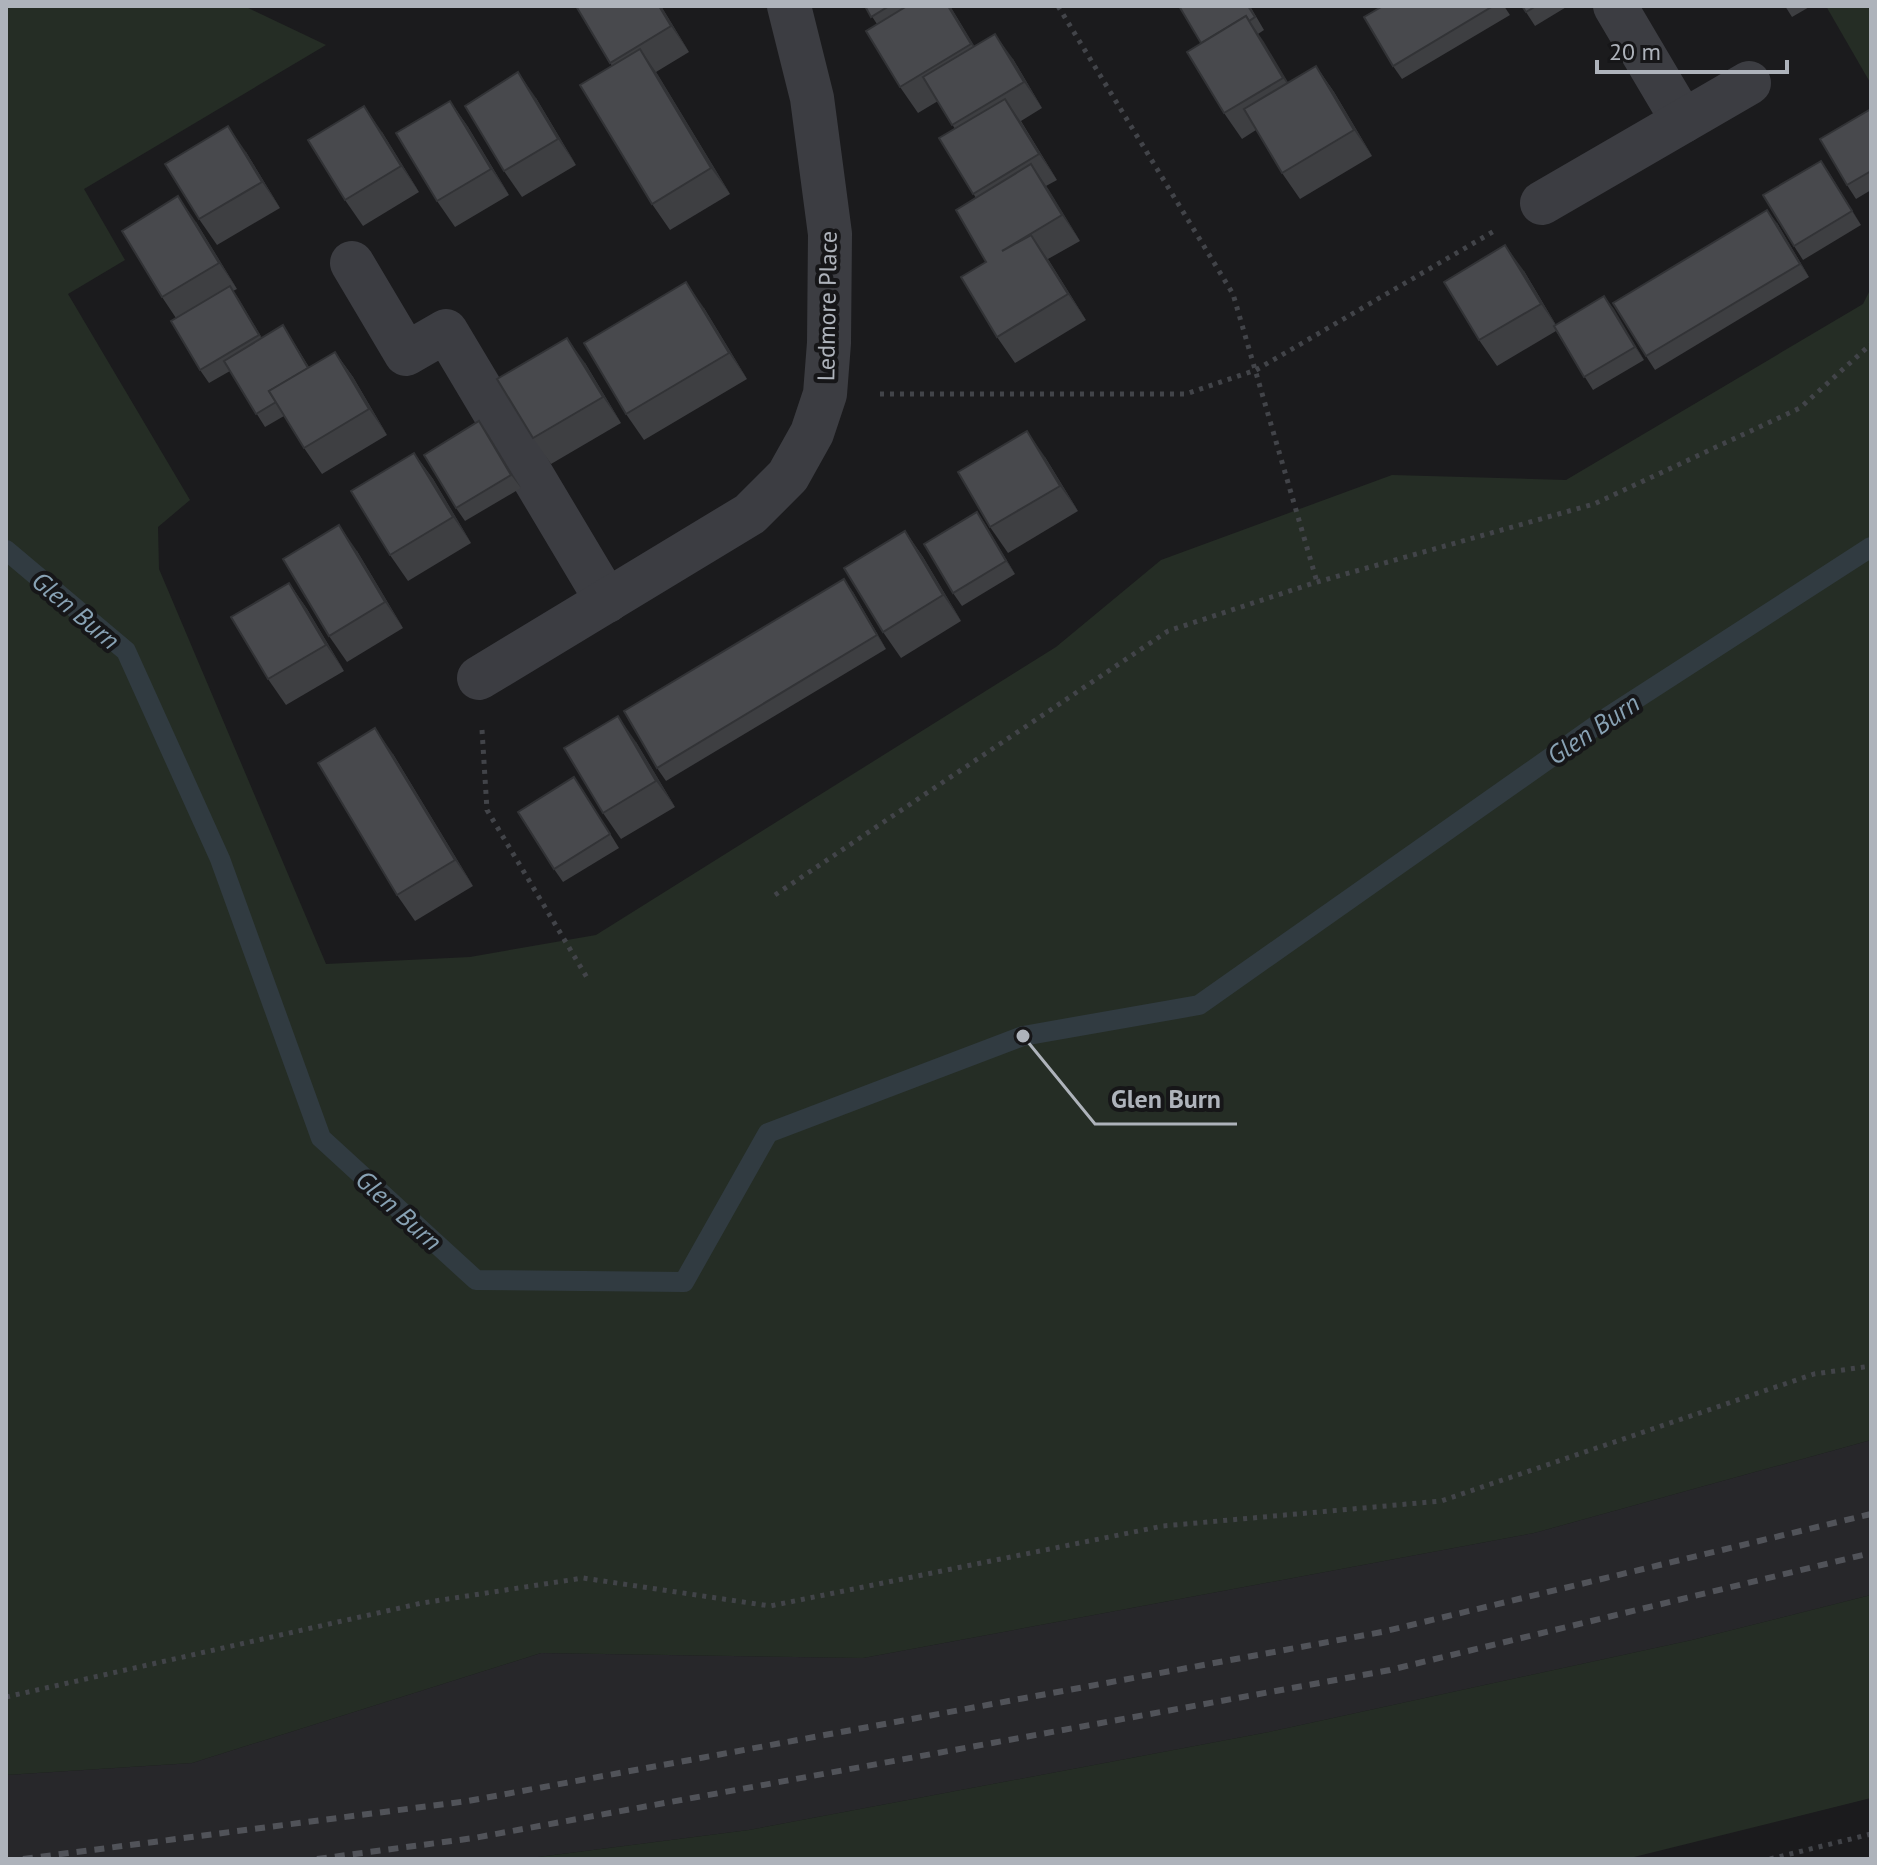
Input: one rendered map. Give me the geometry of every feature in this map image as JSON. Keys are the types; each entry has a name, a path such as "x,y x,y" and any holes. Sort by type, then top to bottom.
{"street":[{"name":"Ledmore Place","path":"479,678 750,514 788,476 812,433 825,394 829,343 830,234 812,98 789,6"},
{"path":"1615,6 1683,121"},
{"path":"1542,203 1749,83"},
{"path":"352,263 406,354 446,331 607,601"}],"path":[{"path":"1058,6 1233,294 1317,582"},
{"path":"825,394 1186,394 1256,370 1542,203"},
{"path":"775,895 1168,631 1317,582 1594,504 1800,408 1871,344"},
{"path":"479,678 487,810 589,981"},
{"path":"6,1697 422,1603 583,1578 770,1606 1163,1526 1441,1501 1814,1374 1871,1366"},
{"path":"1770,1859 1871,1834"}],"shaded area":[{"path":"6,6 244,6 326,45 84,189 125,260 68,294 190,500 158,527 159,569 326,964 470,957 596,935 1056,647 1161,560 1392,475 1566,480 1863,304 1871,288 1871,1440 1534,1533 863,1658 541,1653 192,1763 6,1775"},
{"path":"1826,6 1871,6 1871,84"},
{"path":"1871,1440 1871,1595 1692,1640 1269,1732 749,1830 523,1859 6,1859 6,1775 192,1763 541,1653 863,1658 1534,1533"},
{"path":"1871,1595 1871,1798 1626,1859 523,1859 749,1830 1269,1732 1692,1640"}],"building":[{"path":"576,6 659,6 671,26 610,63"},
{"path":"865,6 889,6 871,17"},
{"path":"907,6 948,6 971,44 900,87 866,31"},
{"path":"1179,6 1248,6 1255,17 1249,21 1246,16 1201,43"},
{"path":"1383,6 1493,6 1393,66 1364,17"},
{"path":"1522,6 1536,6 1526,12"},
{"path":"1246,16 1283,78 1224,113 1187,52"},
{"path":"995,34 1024,82 952,125 923,77"},
{"path":"640,49 711,168 652,204 580,85"},
{"path":"1316,66 1354,130 1282,173 1244,109"},
{"path":"518,72 558,139 504,171 465,106"},
{"path":"1005,99 1039,154 973,194 939,138"},
{"path":"450,101 491,169 437,201 396,133"},
{"path":"364,106 401,166 345,200 308,140"},
{"path":"1871,109 1871,171 1847,185 1820,139"},
{"path":"228,126 262,182 199,219 165,164"},
{"path":"1821,161 1852,211 1794,246 1763,195"},
{"path":"1031,164 1062,215 1002,251 1031,235 1068,294 997,337 961,277 986,262 956,210"},
{"path":"178,196 219,263 162,297 122,231"},
{"path":"1767,210 1800,264 1646,356 1613,303"},
{"path":"1505,245 1541,304 1479,340 1444,282"},
{"path":"686,282 729,353 626,414 584,343"},
{"path":"230,286 259,335 200,370 171,321"},
{"path":"1604,296 1635,347 1584,377 1554,326"},
{"path":"283,325 308,368 269,391 276,402 256,414 224,361"},
{"path":"567,338 603,397 533,438 497,379"},
{"path":"335,352 369,409 304,448 269,391"},
{"path":"479,421 511,475 456,508 424,455"},
{"path":"1027,431 1060,486 990,527 958,472"},
{"path":"414,453 453,517 390,555 351,491"},
{"path":"977,512 1006,561 953,593 924,544"},
{"path":"339,525 385,602 329,636 283,559"},
{"path":"905,531 943,595 883,632 844,568"},
{"path":"844,579 877,635 657,768 624,711"},
{"path":"289,583 326,645 268,679 231,617"},
{"path":"618,716 656,781 603,813 564,748"},
{"path":"375,728 455,860 397,895 318,763"},
{"path":"574,777 610,834 554,869 518,812"}],"waterway":[{"name":"Glen Burn","path":"6,550 126,651 220,859 321,1138 476,1280 684,1282 768,1133 1023,1036 1199,1005 1608,717 1871,547"}],"railway":[{"path":"23,1859 468,1801 1382,1632 1871,1514"},
{"path":"317,1859 474,1838 1390,1670 1871,1553"}],"place":[{"name":"Glen Burn","path":"1023,1036"}]}
